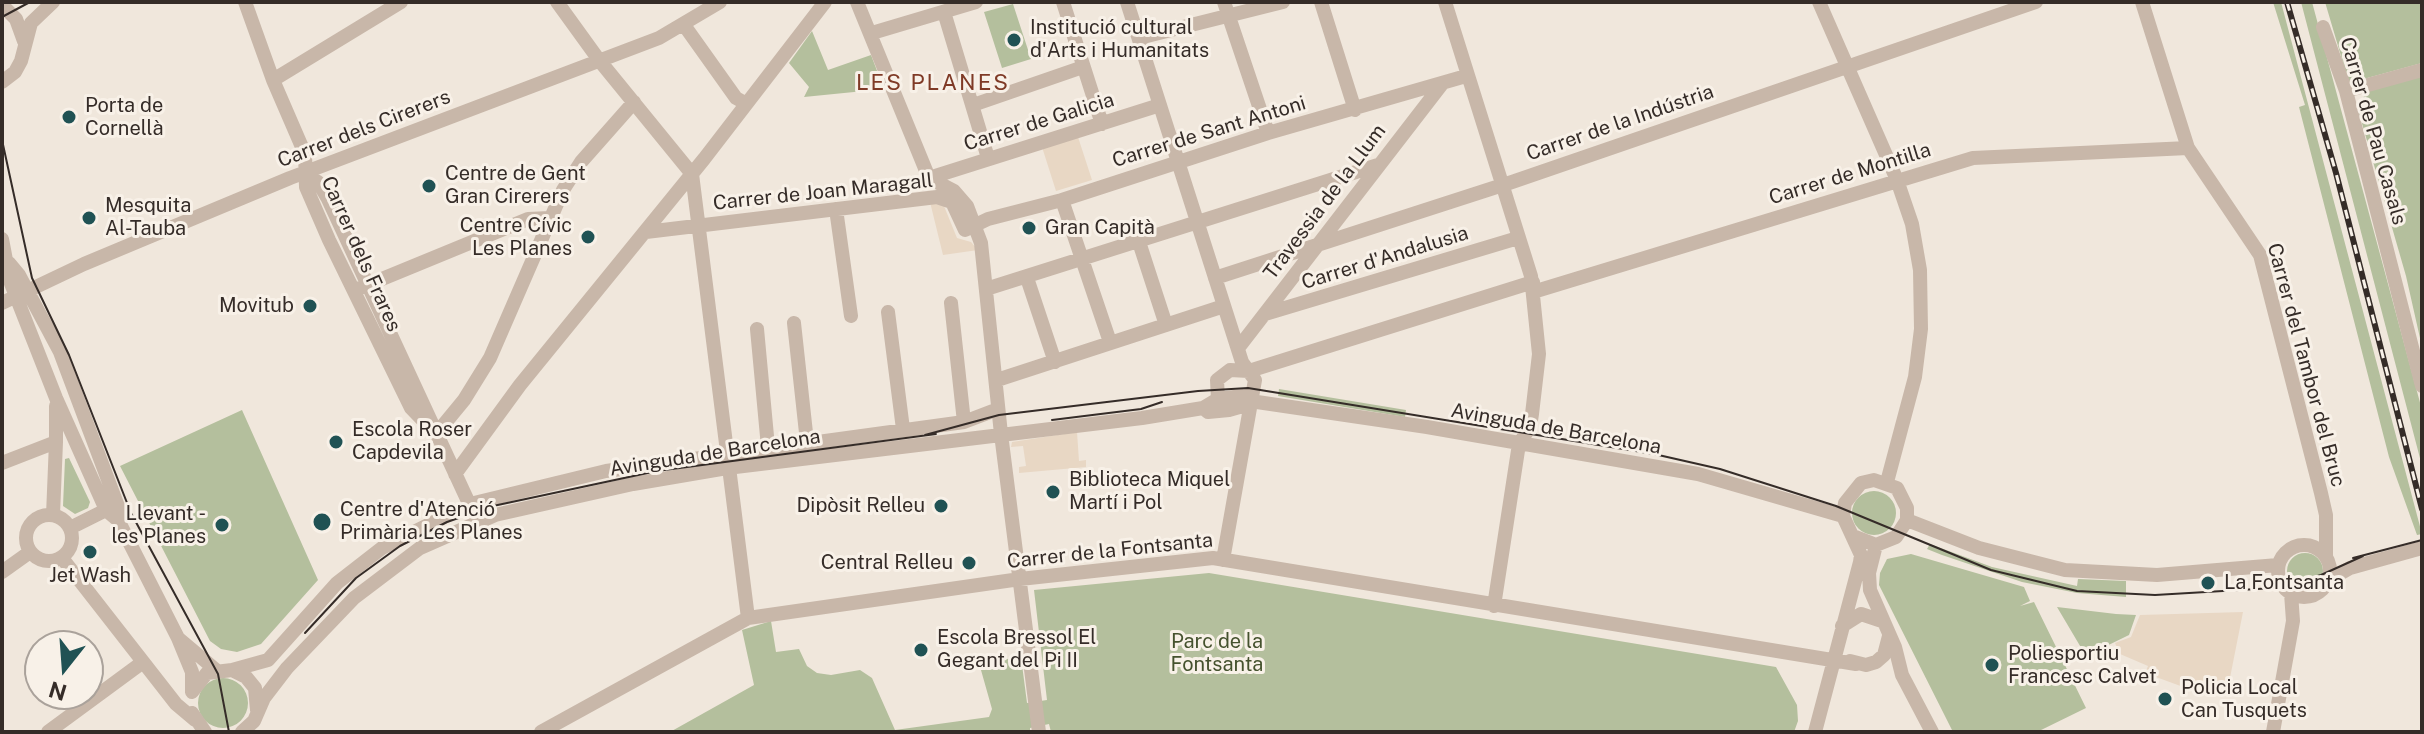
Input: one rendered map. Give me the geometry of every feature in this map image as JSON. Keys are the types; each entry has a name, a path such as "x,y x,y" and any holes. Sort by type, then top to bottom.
{"street":[{"path":"2,82 15,72 21,61 24,41 35,16 53,2"},
{"name":"Carrer dels Frares","path":"245,2 273,80 305,154 306,187 361,287 411,408 436,434 477,523"},
{"path":"273,80 401,2"},
{"path":"557,2 599,60 692,174 748,618"},
{"name":"Carrer dels Cirerers","path":"17,297 84,264 290,178 684,25 720,2"},
{"path":"455,474 520,385 646,232 825,2"},
{"path":"857,2 929,178 954,191 967,206 970,228 982,250 998,409 1039,732"},
{"path":"872,33 976,2"},
{"path":"1063,2 1102,124"},
{"path":"1127,2 1180,160 1242,362 1255,380 1223,560"},
{"path":"1139,38 1226,8 1283,2"},
{"path":"1321,2 1355,110"},
{"path":"1445,2 1533,287 1538,383 1530,427 1519,444 1494,606"},
{"path":"1819,2 1897,180 1912,224 1920,270 1921,329 1915,377 1887,482"},
{"name":"Carrer de la Indústria","path":"1215,278 2036,2"},
{"name":"Carrer del Tambor del Bruc","path":"2142,2 2188,148 2260,255 2321,493 2327,558"},
{"path":"2,5 16,19 24,41"},
{"path":"1226,8 1268,133"},
{"path":"944,12 988,158"},
{"path":"684,25 736,98 745,103"},
{"name":"Carrer de Pau Casals","path":"2323,27 2346,91 2422,386"},
{"path":"973,105 1083,67"},
{"path":"2346,91 2422,70"},
{"name":"Carrer de Sant Antoni","path":"970,228 988,219 1062,200 1268,133 1466,76"},
{"name":"Travessia de la Llum","path":"1239,347 1443,83"},
{"path":"436,434 464,400 490,358 550,218 581,162 634,102"},
{"name":"Carrer de Galicia","path":"929,178 1160,105"},
{"name":"Carrer de Montilla","path":"1224,404 1217,380 1230,370 1249,371 1973,158 2188,148"},
{"path":"986,289 1378,165"},
{"name":"Carrer de Joan Maragall","path":"646,232 937,197 952,202 970,228"},
{"path":"1062,200 1110,342"},
{"path":"836,209 851,316"},
{"path":"361,287 528,219 550,218"},
{"name":"Carrer d'Andalusia","path":"1265,314 1518,238"},
{"path":"2,239 17,297 56,398 112,515 178,638 192,672 191,695 199,727"},
{"path":"1139,242 1166,325"},
{"path":"1027,278 1055,362"},
{"path":"17,297 77,395 119,509 112,515 70,528"},
{"path":"951,303 964,422 1001,434"},
{"path":"997,380 1224,306"},
{"path":"888,312 903,429"},
{"path":"794,323 807,442"},
{"path":"757,329 768,447"},
{"path":"53,515 56,398"},
{"name":"Avinguda de Barcelona","path":"245,731 264,698 287,668 338,612 388,569 420,548 477,523 605,490 727,468 1252,401 1698,474 1843,516"},
{"name":"Avinguda de Barcelona","path":"239,674 268,660 337,583 382,548 470,504 598,472 725,452 964,422 998,409"},
{"path":"2,463 56,442"},
{"path":"1815,732 1860,562 1853,536 1843,516 1851,491 1861,483 1887,482 1904,498 1907,520 1896,537 1876,545 1853,536"},
{"path":"53,515 70,528 70,549 62,558 45,561 30,552 26,536 30,525 43,516 53,515"},
{"path":"1907,520 1991,552 2065,570 2157,575 2258,567 2278,569"},
{"path":"2278,569 2286,552 2306,544 2324,526"},
{"path":"2306,544 2350,568"},
{"path":"1876,545 1868,582 1902,665 1902,675 1932,732"},
{"path":"2291,593 2303,597 2315,595 2329,580 2350,568 2422,548"},
{"path":"2,572 30,552"},
{"path":"62,558 143,662 199,727"},
{"path":"2327,558 2329,580"},
{"name":"Carrer de la Fontsanta","path":"541,732 748,618 1020,579 1223,560 1833,663 1882,666 1902,675"},
{"path":"2273,732 2293,621 2291,593 2278,569"},
{"path":"1828,679 1803,658 1839,637 1861,614 1882,621"},
{"path":"1839,637 1847,659 1861,665 1884,655 1889,635"},
{"path":"178,638 216,670 265,682 287,668"},
{"path":"48,732 143,662"},
{"path":"191,695 201,678 216,670"},
{"path":"239,674 259,701 257,714"},
{"path":"173,697 191,695"}],"green space":[{"path":"2273,2 2281,2 2422,534 2417,535 2389,457 2299,107 2305,105"},
{"path":"2301,2 2312,2 2422,410 2422,466"},
{"path":"2325,2 2422,2 2422,63 2349,83"},
{"path":"1013,4 1031,59 1002,68 984,12"},
{"path":"812,31 828,70 871,55 884,89 804,97 809,87 789,63"},
{"path":"2422,73 2422,347 2406,276 2359,113 2366,89"},
{"path":"1279,389 1406,410 1405,417 1278,396"},
{"name":"Llevant - les Planes","path":"242,410 318,580 261,644 237,652 221,649 210,641 120,466"},
{"path":"69,458 90,502 88,508 75,514 63,506 65,459"},
{"path":"1874,491 1890,497 1896,513 1890,529 1874,535 1858,529 1852,513 1858,497"},
{"path":"1930,544 1992,567 2077,586 2078,579 2126,581 2126,597 2077,593 2022,582 1927,549"},
{"path":"2305,553 2317,559 2323,571 2317,583 2305,589 2293,583 2287,571 2293,559"},
{"name":"Poliesportiu Francesc Calvet","path":"1911,554 2024,587 2030,601 2020,606 2034,602 2086,708 2037,732 1953,732 1879,585 1880,573 1887,559"},
{"name":"Parc de la Fontsanta","path":"1209,573 1776,667 1797,705 1798,721 1794,732 1051,732 1049,724 1030,728 1030,732 670,732 754,685 742,630 771,621 776,652 799,649 807,666 817,673 831,675 860,670 872,678 895,730 989,717 992,709 979,663 1021,657 1027,703 1047,700 1034,590"},
{"path":"2057,607 2136,615 2129,635 2086,656"},
{"path":"223,678 241,685 248,703 241,721 223,728 205,721 198,703 205,685"}],"shaded area":[{"path":"1078,137 1092,180 1056,191 1042,147"},
{"path":"930,202 944,206 957,238 971,242 978,250 943,255"},
{"path":"1077,432 1079,461 1086,460 1086,467 1019,473 1019,467 1026,466 1023,446 1011,447 1012,442"},
{"path":"2243,612 2227,693 2186,688 2145,673 2148,666 2120,654 2115,643 2131,637 2140,615"}],"tram line":[{"path":"2,17 30,2"},
{"path":"2,140 32,278 69,355 131,513 218,674 229,732"},
{"path":"925,435 999,415 1198,391 1248,388 1654,454 1720,469 1836,506 1991,570 2077,591 2155,595 2274,588 2321,575 2363,556"},
{"path":"1052,420 1141,409 1162,402"},
{"path":"305,633 356,578 400,546 447,522 493,506 657,471 936,434"},
{"path":"2353,558 2422,540"}],"railway":[{"path":"2287,2 2336,173 2422,509"}],"place":[{"name":"Institució cultural d'Arts i Humanitats","path":"1014,40"},
{"name":"Porta de Cornellà","path":"69,117"},
{"name":"Centre de Gent Gran Cirerers","path":"429,186"},
{"name":"Mesquita Al-Tauba","path":"89,218"},
{"name":"Gran Capità","path":"1029,228"},
{"name":"Centre Cívic Les Planes","path":"588,237"},
{"name":"Movitub","path":"310,306"},
{"name":"Escola Roser Capdevila","path":"336,442"},
{"name":"Biblioteca Miquel Martí i Pol","path":"1053,492"},
{"name":"Dipòsit Relleu","path":"941,506"},
{"name":"Centre d'Atenció Primària Les Planes","path":"322,522"},
{"name":"Llevant - les Planes","path":"222,525"},
{"name":"Jet Wash","path":"90,552"},
{"name":"Central Relleu","path":"969,563"},
{"name":"La Fontsanta","path":"2208,583"},
{"name":"Escola Bressol El Gegant del Pi II","path":"921,650"},
{"name":"Poliesportiu Francesc Calvet","path":"1992,665"},
{"name":"Policia Local Can Tusquets","path":"2165,699"}],"district":[{"name":"LES PLANES","path":"933,83"}]}
